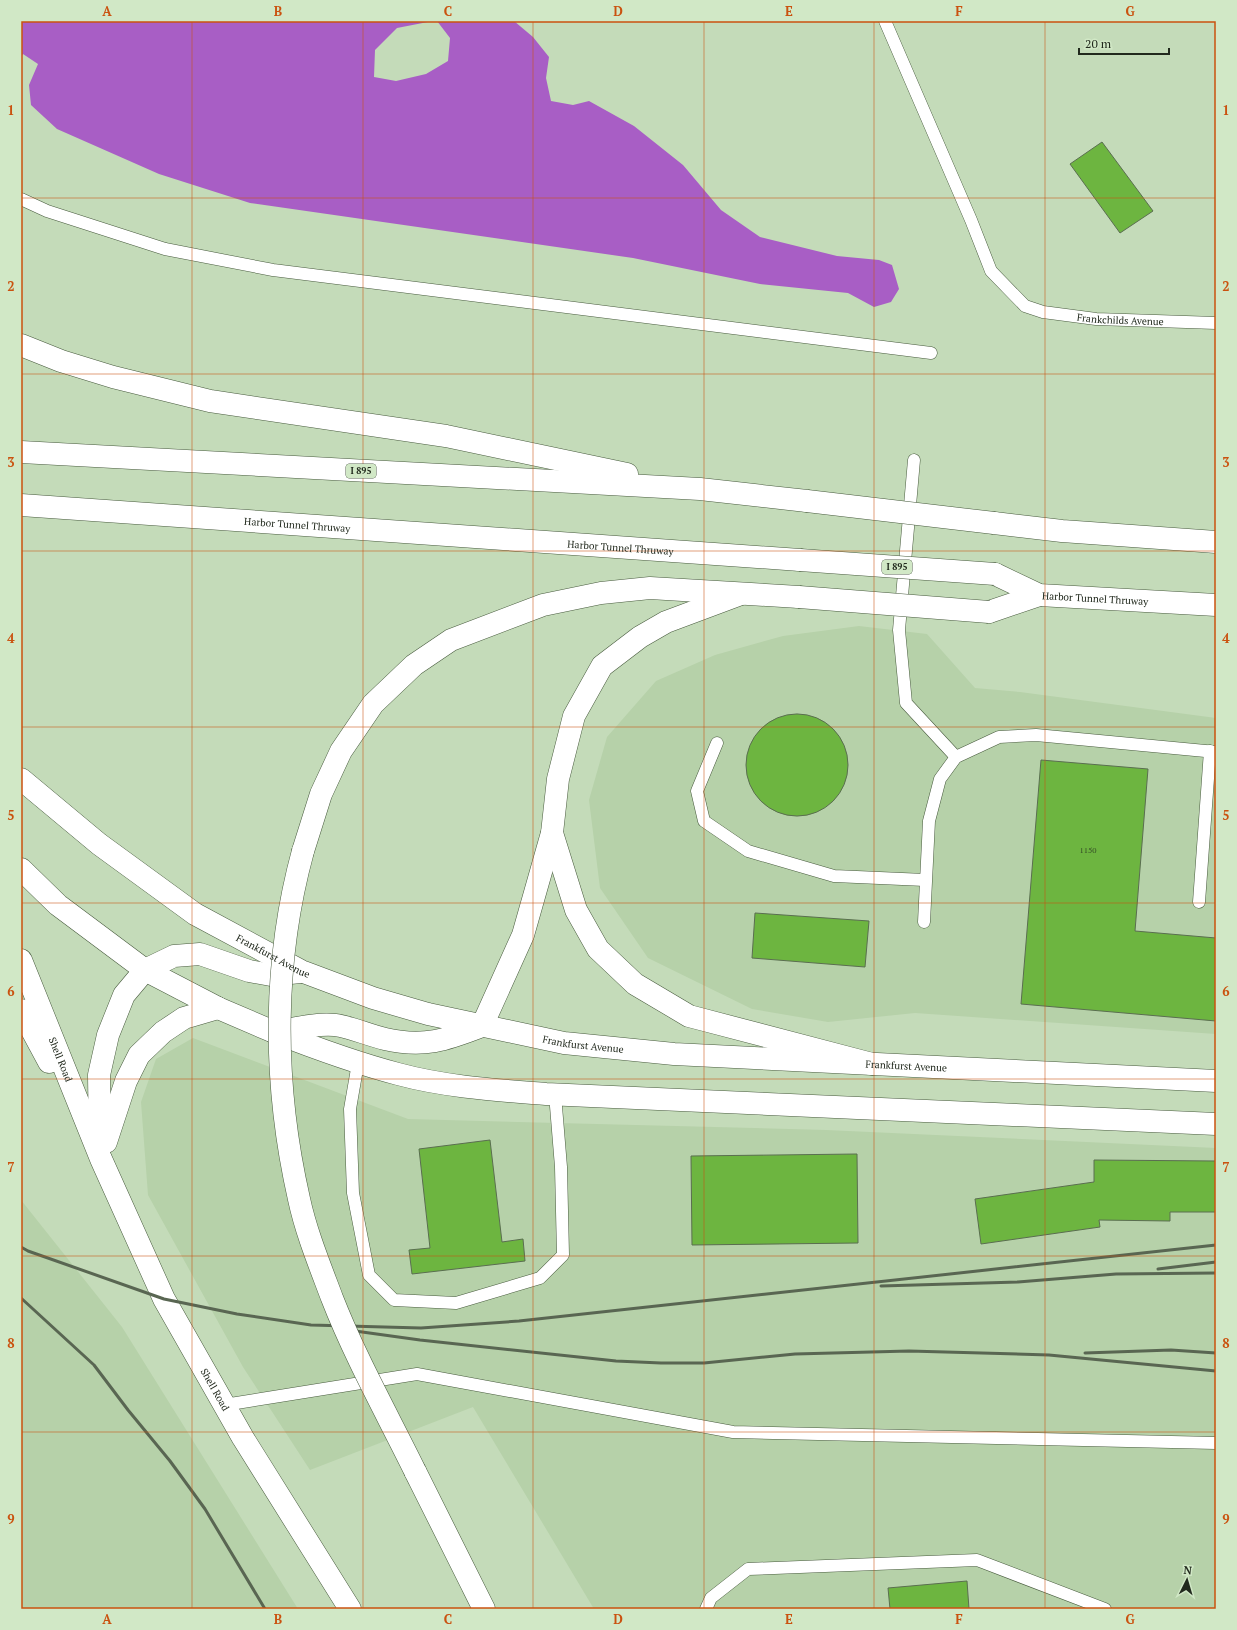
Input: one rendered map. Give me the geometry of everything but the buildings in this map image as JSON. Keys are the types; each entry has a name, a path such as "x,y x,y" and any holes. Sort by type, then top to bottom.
{"main road":[{"path":"21,345 61,361 113,377 210,401 446,436 700,489"},
{"name":"I 895","path":"21,452 700,489 1062,531 1216,542"},
{"name":"Harbor Tunnel Thruway","path":"21,505 995,574 1039,595 1216,605"},
{"path":"484,1609 333,1299 299,1201 289,1150 283,1106 280,992 293,888 321,794 341,751 373,704 414,665 451,640 543,605 601,593 650,588 799,597 988,612 1039,595"},
{"path":"274,1032 311,1026 334,1025 386,1039 418,1044 448,1040 482,1026 523,935 552,833 558,780 574,716 602,666 640,637 666,622 741,594"},
{"name":"Frankfurst Avenue","path":"21,778 99,844 195,914 301,971 373,998 428,1014 564,1043 674,1054 1216,1082"},
{"path":"552,833 576,910 598,949 635,984 688,1016 872,1064"},
{"path":"21,869 58,905 145,970 218,1008 274,1032 358,1063 399,1075 468,1087 555,1094 1216,1124"},
{"path":"100,1159 99,1075 108,1035 124,995 145,970 174,956 200,954 249,971 271,975 301,971"},
{"name":"Shell Road","path":"21,960 100,1159 164,1299 243,1438 350,1609"},
{"path":"100,1159 126,1082 139,1055 163,1032 184,1018 218,1008"},
{"name":"Shell Road","path":"21,1010 100,1159"}],"lane":[{"name":"Frankchilds Avenue","path":"885,21 971,220 991,271 1025,306 1043,312 1096,319 1216,323"},
{"path":"21,199 47,211 165,249 273,270 932,353"},
{"path":"914,460 899,630 906,704 956,757"},
{"path":"924,922 929,821 940,779 956,757 999,737 1036,735 1213,751 1199,902"},
{"path":"717,743 697,791 704,821 748,851 834,876 925,880"},
{"path":"358,1063 350,1109 353,1193 369,1275 394,1300 456,1303 540,1278 564,1255 561,1167 555,1094"},
{"path":"224,1405 417,1374 733,1432 1216,1443"},
{"path":"706,1609 711,1598 748,1569 977,1560 1105,1609"}],"shaded area":[{"path":"21,21 433,21 397,28 375,50 374,77 396,81 426,74 448,61 450,38 437,21 514,21 533,37 549,57 546,78 551,101 573,105 589,101 634,126 683,165 721,210 760,237 837,256 879,260 892,265 899,289 891,302 874,307 848,293 760,284 633,258 250,203 159,174 57,129 31,105 29,85 38,64 23,54 21,57"},
{"path":"859,626 927,634 975,688 1020,692 1216,718 1216,1034 915,1013 828,1022 752,1009 648,958 600,888 589,800 607,737 656,681 715,655 783,636"},
{"path":"193,1038 408,1119 826,1130 1216,1148 1216,1609 594,1609 473,1407 310,1470 243,1367 148,1195 141,1102 156,1059"},
{"path":"21,1200 122,1327 298,1609 21,1609"}],"railway":[{"path":"21,1247 28,1251 164,1299 237,1314 311,1325 421,1328 519,1321 1216,1245"},
{"path":"1158,1269 1216,1262"},
{"path":"881,1286 1018,1282 1116,1274 1216,1273"},
{"path":"21,1298 94,1365 128,1410 170,1461 205,1509 265,1609"},
{"path":"355,1331 420,1340 616,1361 704,1363 795,1354 909,1351 1049,1355 1216,1371"},
{"path":"1085,1353 1171,1350 1216,1353"}]}
